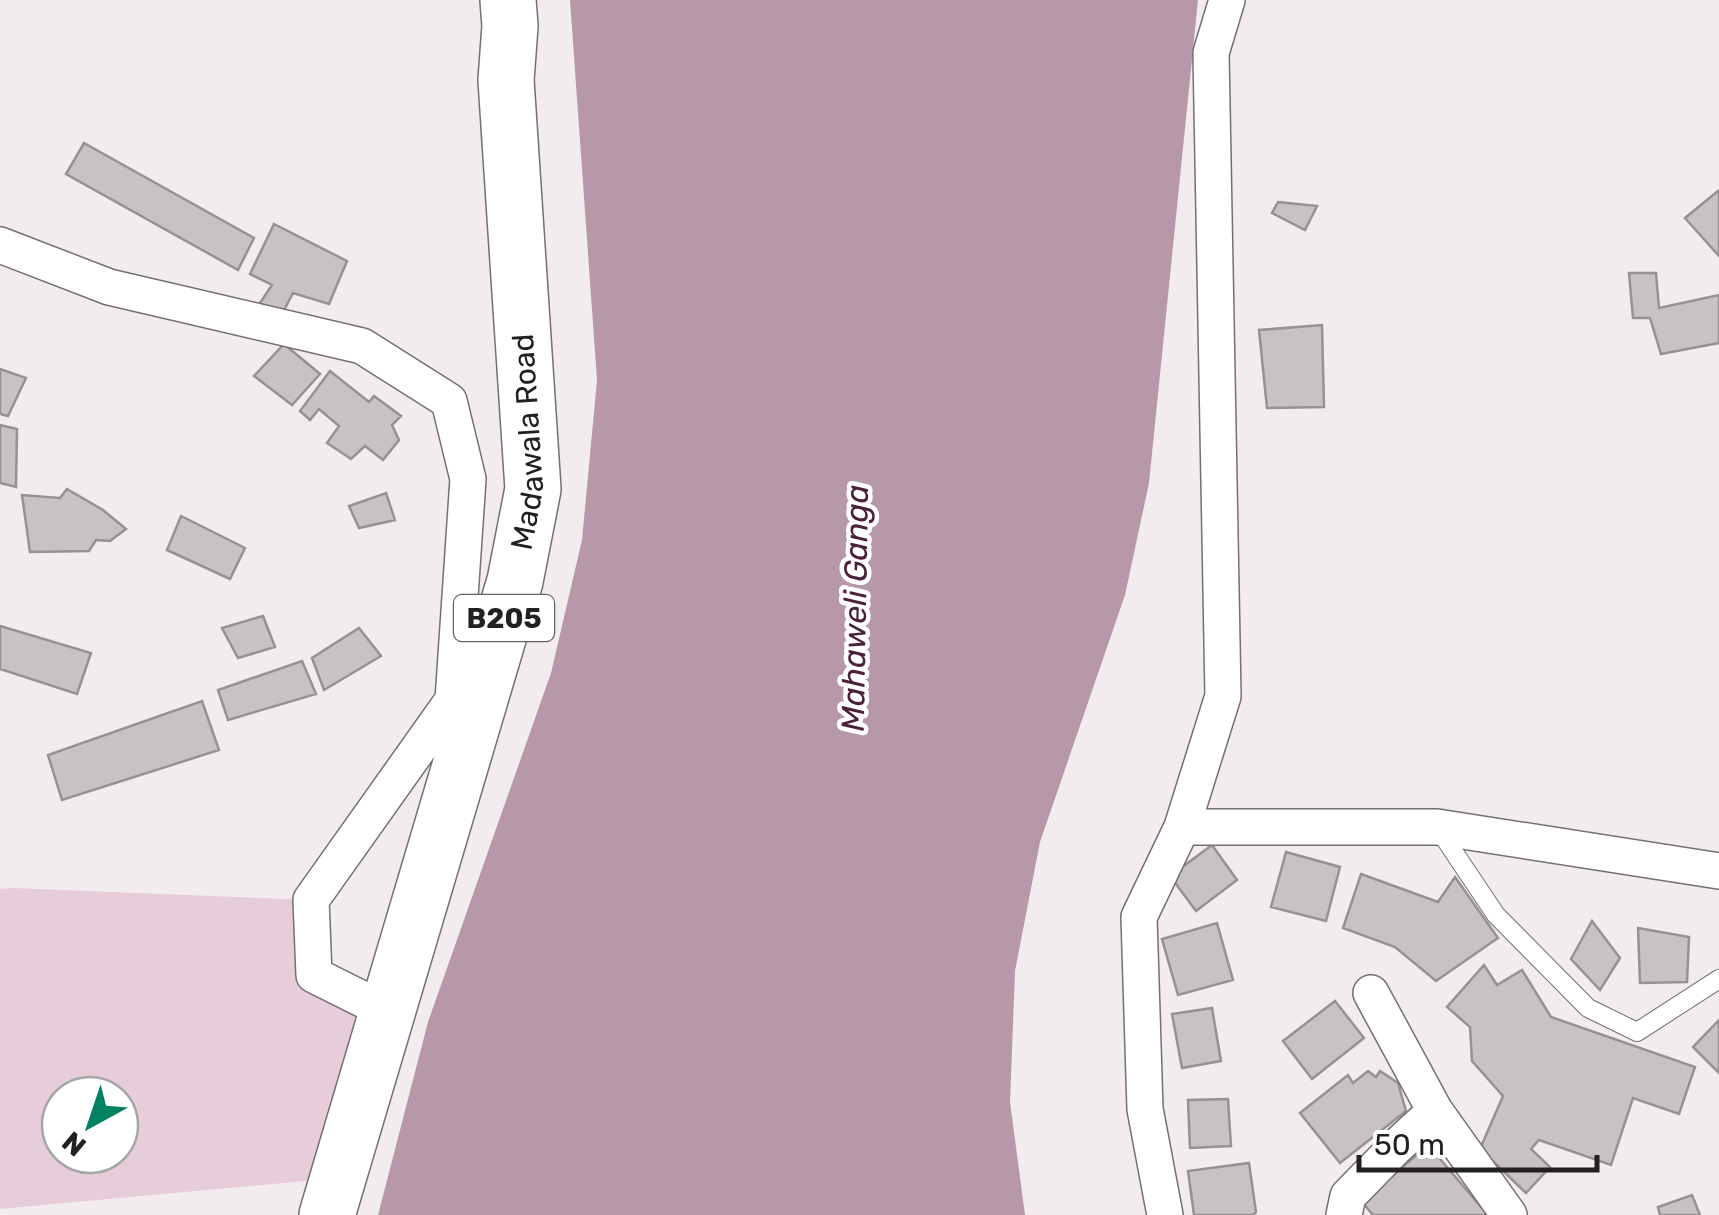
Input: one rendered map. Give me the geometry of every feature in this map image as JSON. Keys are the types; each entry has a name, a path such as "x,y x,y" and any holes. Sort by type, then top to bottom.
{"main road":[{"name":"Madawala Road","path":"327,1215 515,581 533,489 503,9"}],"street":[{"path":"1164,1215 1145,1108 1138,916 1182,827 1223,696 1212,53 1227,0"},
{"path":"0,245 109,287 362,346 449,401 468,479 452,700 310,900 314,975 386,1011"},
{"path":"1182,827 1437,827 1719,871"},
{"path":"1371,992 1435,1111 1509,1215"},
{"path":"1344,1215 1348,1196 1435,1111"}],"lane":[{"path":"1437,827 1496,914 1588,1008 1636,1032 1719,979"}],"shaded area":[{"path":"0,889 311,900 314,975 386,1011 339,1178 0,1209"}],"water":[{"name":"Mahaweli Ganga","path":"570,0 1198,0 1149,483 1125,595 1040,842 1015,971 1010,1102 1025,1215 378,1215 428,1022 551,673 582,540 597,380"}],"building":[{"path":"84,143 254,238 238,270 66,174"},
{"path":"1719,193 1719,256 1685,218"},
{"path":"1278,202 1317,206 1305,230 1272,213"},
{"path":"274,224 347,261 329,304 293,293 280,318 260,303 272,285 250,274"},
{"path":"1629,273 1656,273 1659,308 1719,295 1719,343 1661,354 1650,318 1633,318"},
{"path":"1322,325 1324,407 1267,408 1259,330"},
{"path":"284,344 320,374 292,405 254,376"},
{"path":"0,369 26,378 8,416 0,414"},
{"path":"330,371 369,402 374,396 401,416 392,425 399,440 383,460 365,446 351,459 327,443 339,426 319,409 310,420 300,411"},
{"path":"0,425 17,429 16,487 0,483"},
{"path":"67,489 126,529 110,541 96,540 89,551 30,552 22,495 60,498"},
{"path":"386,493 395,520 359,528 349,506"},
{"path":"181,516 245,548 230,579 167,550"},
{"path":"263,616 275,647 238,658 222,628"},
{"path":"0,626 91,653 77,694 0,669"},
{"path":"359,628 381,656 324,690 312,658"},
{"path":"302,661 316,694 228,720 218,690"},
{"path":"202,701 219,750 62,800 48,755"},
{"path":"1212,845 1237,880 1196,911 1170,876"},
{"path":"1286,852 1340,867 1326,921 1271,907"},
{"path":"1361,874 1438,902 1455,877 1498,938 1436,981 1395,947 1343,928"},
{"path":"1592,921 1620,958 1600,990 1571,959"},
{"path":"1217,923 1233,980 1178,995 1162,939"},
{"path":"1638,928 1689,937 1687,982 1640,983"},
{"path":"1484,965 1497,985 1522,970 1551,1017 1695,1067 1679,1114 1633,1098 1611,1165 1539,1140 1531,1149 1550,1167 1526,1193 1480,1149 1503,1096 1472,1061 1470,1027 1447,1007"},
{"path":"1335,1001 1364,1038 1312,1079 1283,1041"},
{"path":"1212,1008 1221,1061 1182,1068 1172,1014"},
{"path":"1719,1020 1719,1073 1693,1047"},
{"path":"1368,1071 1376,1077 1380,1071 1398,1083 1406,1111 1340,1163 1300,1113 1348,1075 1353,1083"},
{"path":"1228,1099 1231,1146 1190,1148 1188,1100"},
{"path":"1428,1145 1488,1215 1373,1215 1362,1202"},
{"path":"1249,1163 1256,1212 1253,1215 1194,1215 1188,1171"},
{"path":"1692,1195 1700,1215 1660,1215 1658,1207"}]}
